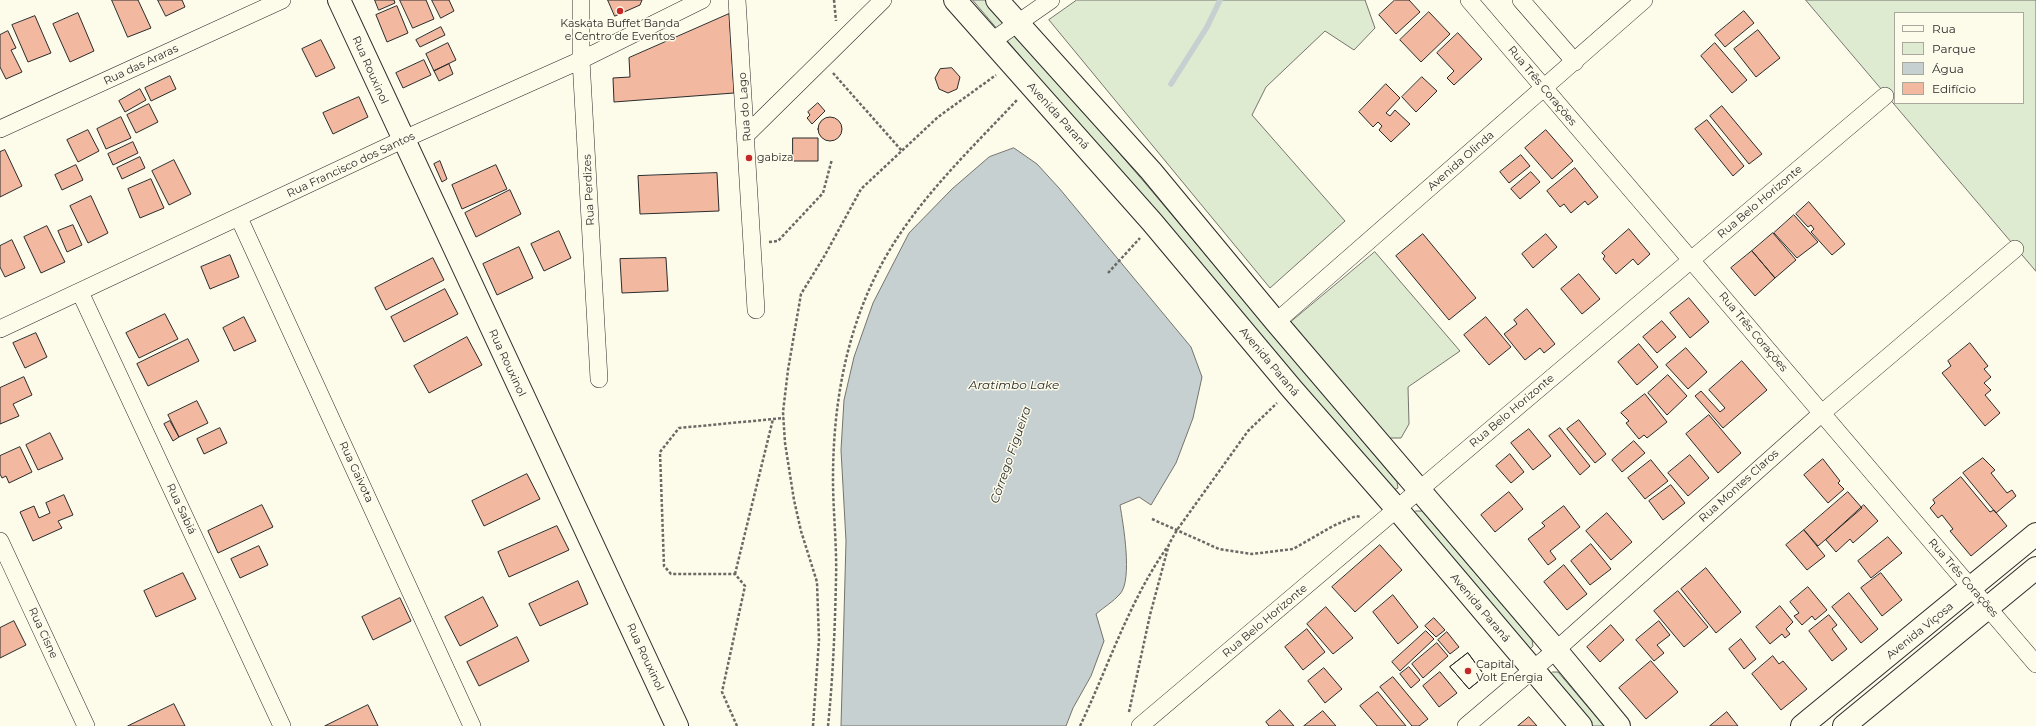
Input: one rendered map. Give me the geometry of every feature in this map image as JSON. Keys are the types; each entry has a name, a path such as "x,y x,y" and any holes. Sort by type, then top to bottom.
{"main road":[{"name":"Rua Rouxinol","path":"339,0 402,140 678,726"},
{"name":"Avenida Paraná","path":"955,0 1152,222 1292,389 1581,726"},
{"path":"998,0 1151,171 1276,322 1619,726"},
{"name":"Avenida Viçosa","path":"1802,726 2036,534"},
{"path":"1844,726 2036,568"}],"street":[{"name":"Rua das Araras","path":"0,129 282,0"},
{"name":"Rua Perdizes","path":"581,0 581,60 599,380"},
{"name":"Rua Francisco dos Santos","path":"0,329 239,218 402,140 581,60 702,0"},
{"name":"Rua do Lago","path":"737,0 747,134 756,310"},
{"path":"747,134 883,0"},
{"path":"992,42 1017,22 1050,0"},
{"name":"Rua Três Corações","path":"1469,0 2036,664"},
{"path":"1521,0 1574,62"},
{"name":"Avenida Olinda","path":"1276,322 1644,0"},
{"name":"Rua Belo Horizonte","path":"1134,722 1380,525 1884,96"},
{"name":"Rua Gaivota","path":"239,218 472,726"},
{"name":"Rua Montes Claros","path":"1466,726 1556,650 1822,413 2015,249"},
{"name":"Rua Sabiá","path":"80,292 282,726"},
{"name":"Rua Cisne","path":"0,541 86,726"}],"path":[{"path":"822,61 902,151"},
{"path":"812,726 819,640 818,582 801,531 794,500 785,443 784,418 788,370 801,294 825,255 861,189 938,117 1012,64"},
{"path":"828,726 836,578 833,446 837,404 842,374 860,309 886,257 920,207 1030,85"},
{"path":"753,243 778,241 823,193 832,160"},
{"path":"1108,273 1142,236"},
{"path":"1134,722 1150,615 1170,544 1176,530 1248,431 1292,389"},
{"path":"735,574 773,418"},
{"path":"735,574 671,574 664,566 660,452 679,428 784,418"},
{"path":"1152,519 1219,549 1252,554 1293,549 1333,526 1356,516 1380,525"},
{"path":"1080,726 1100,683 1126,619 1150,571 1170,544"},
{"path":"735,574 745,586 722,692 737,726"}],"green space":[{"path":"973,0 987,0 1145,183 1397,482 1398,488 1394,490 1389,489"},
{"path":"1077,0 1365,0 1375,28 1354,50 1325,31 1266,87 1252,115 1345,221 1270,288 1049,20"},
{"path":"1806,0 2036,0 2036,271 1894,104 2024,104 2024,12 1894,12 1894,104"},
{"path":"1375,252 1460,351 1408,387 1409,424 1401,438 1388,438 1291,322"},
{"path":"1416,511 1422,511 1532,640 1533,646 1530,649 1524,648 1413,514"},
{"path":"1553,672 1558,672 1604,726 1590,726 1550,675"}],"water":[{"name":"Aratimbo Lake","path":"1014,148 1037,164 1059,188 1191,347 1202,377 1193,418 1176,463 1151,505 1139,497 1120,505 1127,564 1124,587 1117,597 1096,614 1104,641 1091,676 1073,708 1066,726 841,726 846,541 841,450 844,400 854,357 873,303 909,233 952,189 989,157"}],"building":[{"path":"112,0 138,0 151,28 128,37"},
{"path":"158,0 182,0 185,7 166,16"},
{"path":"375,0 394,0 395,3 379,10"},
{"path":"400,0 426,0 434,19 413,28"},
{"path":"432,0 449,0 454,11 441,18"},
{"name":"Kaskata Buffet Banda e Centro de Eventos","path":"608,0 642,0 640,5 615,16"},
{"path":"1395,0 1409,0 1420,12 1396,34 1379,15"},
{"path":"397,6 408,33 387,42 376,15"},
{"path":"1744,11 1754,23 1725,47 1715,35"},
{"path":"1429,12 1450,34 1421,62 1400,40"},
{"path":"78,13 94,51 70,62 53,24"},
{"path":"729,14 734,93 614,102 613,78 630,77 629,58"},
{"path":"35,16 51,53 28,62 12,25"},
{"path":"441,27 445,35 420,47 416,40"},
{"path":"1758,30 1780,58 1756,77 1734,49"},
{"path":"8,31 16,48 11,50 22,72 6,79 0,67 0,35"},
{"path":"1458,33 1482,59 1454,85 1447,78 1454,71 1437,53"},
{"path":"321,40 335,68 316,77 302,49"},
{"path":"448,43 456,60 434,71 426,54"},
{"path":"1715,43 1747,80 1732,93 1701,56"},
{"path":"424,60 431,75 403,88 396,73"},
{"path":"449,64 453,74 439,81 434,71"},
{"path":"952,68 960,77 957,89 948,93 939,89 935,78 940,69"},
{"path":"170,76 176,89 151,101 145,88"},
{"path":"1422,77 1437,91 1416,112 1402,97"},
{"path":"1386,84 1400,98 1386,113 1390,116 1395,110 1410,124 1391,142 1379,130 1382,126 1378,122 1373,127 1359,112"},
{"path":"140,89 146,100 125,112 119,101"},
{"path":"359,97 368,117 333,134 323,113"},
{"path":"818,103 825,111 812,124 807,118 810,115 808,112"},
{"path":"149,104 158,122 136,133 127,115"},
{"path":"1722,106 1762,154 1749,164 1710,116"},
{"path":"121,117 131,138 106,149 97,129"},
{"path":"830,117 839,120 842,129 839,138 830,141 821,138 818,129 821,120"},
{"path":"1707,120 1744,166 1733,176 1695,129"},
{"path":"88,130 99,151 78,162 67,140"},
{"path":"1546,130 1573,161 1552,179 1525,148"},
{"path":"793,138 818,138 818,161 793,161"},
{"path":"133,142 138,153 113,165 108,154"},
{"path":"5,150 22,186 0,197 0,152"},
{"path":"1521,155 1530,166 1509,183 1500,172"},
{"path":"140,157 145,168 122,179 117,168"},
{"path":"174,160 191,194 169,205 152,171"},
{"path":"440,161 447,179 442,182 434,164"},
{"path":"76,165 83,180 62,190 55,175"},
{"path":"496,165 507,189 462,209 452,185"},
{"path":"1575,168 1598,197 1588,205 1585,201 1571,213 1564,204 1560,207 1547,191"},
{"path":"1531,172 1540,182 1520,199 1511,189"},
{"path":"717,173 719,211 640,214 638,176"},
{"path":"151,179 164,208 140,218 128,189"},
{"path":"510,190 521,214 476,237 465,213"},
{"path":"91,196 108,233 88,243 70,206"},
{"path":"1809,202 1845,244 1832,255 1811,232 1814,229 1811,225 1808,227 1796,214"},
{"path":"1794,215 1818,242 1797,258 1774,233"},
{"path":"73,225 82,245 67,252 58,231"},
{"path":"47,226 65,262 41,273 24,237"},
{"path":"1629,229 1650,254 1638,265 1633,259 1616,274 1603,259 1605,256 1602,253"},
{"path":"559,231 571,258 544,271 531,244"},
{"path":"1773,233 1796,260 1775,278 1752,251"},
{"path":"1423,234 1476,298 1449,320 1396,256"},
{"path":"1546,234 1557,247 1533,268 1522,254"},
{"path":"12,240 25,268 5,277 0,267 0,246"},
{"path":"519,247 533,278 497,295 483,264"},
{"path":"1752,251 1775,278 1755,296 1731,268"},
{"path":"230,255 239,277 210,289 201,267"},
{"path":"433,258 444,280 386,310 375,288"},
{"path":"666,258 668,291 622,293 620,259"},
{"path":"1579,274 1600,299 1582,314 1561,289"},
{"path":"445,289 458,314 404,342 391,317"},
{"path":"1689,298 1709,322 1690,338 1670,313"},
{"path":"1527,309 1555,344 1544,353 1540,348 1525,360 1504,334 1517,324 1514,320"},
{"path":"165,314 178,339 139,358 126,333"},
{"path":"244,317 256,341 234,351 223,328"},
{"path":"1486,317 1511,347 1489,365 1464,335"},
{"path":"1662,321 1676,337 1657,353 1643,337"},
{"path":"36,333 47,357 25,368 13,343"},
{"path":"467,337 482,365 429,393 414,366"},
{"path":"188,339 199,361 148,386 137,364"},
{"path":"1970,343 1988,366 1984,369 1991,377 1984,383 1991,390 1985,395 2000,413 1985,426 1942,373 1951,366 1948,361"},
{"path":"1639,344 1658,367 1637,385 1618,362"},
{"path":"1686,348 1707,372 1688,389 1666,365"},
{"path":"1742,361 1767,390 1723,428 1695,396 1701,391 1720,412 1725,408 1709,390"},
{"path":"1668,375 1687,396 1667,415 1648,393"},
{"path":"24,377 32,395 13,404 19,416 0,424 0,388"},
{"path":"1645,394 1667,422 1647,438 1644,435 1639,439 1626,423 1629,421 1621,413"},
{"path":"197,401 208,423 179,437 168,415"},
{"path":"1709,415 1741,453 1718,473 1686,434"},
{"path":"1579,420 1606,454 1595,463 1567,429"},
{"path":"170,421 179,437 173,441 164,424"},
{"path":"220,428 227,443 204,454 197,439"},
{"path":"1560,428 1590,466 1580,475 1549,436"},
{"path":"1529,429 1551,456 1533,470 1511,443"},
{"path":"50,433 63,459 38,470 26,445"},
{"path":"1634,441 1645,453 1622,472 1612,460"},
{"path":"20,447 32,472 9,483 6,476 2,478 0,474 0,456"},
{"path":"1510,454 1524,472 1511,483 1496,466"},
{"path":"1690,455 1709,478 1688,496 1668,473"},
{"path":"1983,458 1995,470 1991,473 2007,493 2012,490 2016,496 1996,513 1963,473"},
{"path":"1823,459 1840,481 1838,483 1844,489 1828,503 1804,475"},
{"path":"1651,460 1668,481 1645,499 1628,478"},
{"path":"527,474 540,499 484,526 472,501"},
{"path":"1961,477 1990,512 1994,510 2007,526 1971,556 1950,531 1953,529 1942,515 1938,518 1930,508 1935,503 1933,500"},
{"path":"1671,485 1685,503 1663,520 1649,501"},
{"path":"1509,492 1523,509 1495,532 1481,515"},
{"path":"1848,492 1862,508 1818,546 1804,530"},
{"path":"64,495 73,515 58,521 62,528 33,541 20,512 34,506 39,518 50,513 46,503"},
{"path":"262,505 273,527 218,553 208,531"},
{"path":"1864,505 1878,521 1853,543 1850,539 1836,552 1826,540"},
{"path":"1564,506 1580,527 1550,551 1556,559 1548,565 1528,539 1545,526 1542,523"},
{"path":"1607,513 1632,542 1611,560 1586,531"},
{"path":"557,526 569,550 509,577 498,552"},
{"path":"1804,530 1825,556 1807,570 1786,545"},
{"path":"1888,537 1902,553 1871,578 1858,561"},
{"path":"1591,544 1611,569 1590,585 1571,561"},
{"path":"1380,545 1402,570 1355,612 1332,587"},
{"path":"259,546 268,565 240,578 231,559"},
{"path":"1564,565 1587,594 1567,610 1544,582"},
{"path":"1706,568 1741,612 1716,633 1681,589"},
{"path":"183,573 196,599 156,617 144,591"},
{"path":"1881,573 1902,600 1882,616 1861,588"},
{"path":"578,581 588,604 540,626 529,604"},
{"path":"1808,587 1827,610 1815,620 1812,616 1802,625 1794,616 1799,613 1790,602"},
{"path":"1678,591 1708,627 1684,647 1654,611"},
{"path":"1849,593 1878,629 1861,643 1832,607"},
{"path":"1393,595 1418,627 1398,644 1373,612"},
{"path":"483,597 498,626 460,646 445,617"},
{"path":"400,598 411,621 373,640 362,617"},
{"path":"1780,606 1793,622 1786,629 1790,634 1785,638 1782,634 1770,644 1756,627"},
{"path":"1326,607 1353,638 1333,654 1307,624"},
{"path":"1829,615 1837,625 1832,629 1847,649 1832,661 1809,631"},
{"path":"1434,618 1445,630 1436,637 1425,626"},
{"path":"14,621 26,645 0,658 0,628"},
{"path":"1659,621 1670,635 1657,645 1664,653 1654,661 1636,640"},
{"path":"1611,625 1624,640 1600,662 1587,647"},
{"path":"1307,629 1325,652 1303,670 1285,647"},
{"path":"1426,631 1434,639 1400,671 1392,662"},
{"path":"1447,632 1459,647 1450,654 1438,640"},
{"path":"517,637 529,661 479,686 467,662"},
{"path":"1741,639 1756,659 1744,669 1729,649"},
{"path":"1437,643 1448,656 1423,678 1412,664"},
{"name":"Capital Volt Energia","path":"1468,653 1485,676 1469,689 1450,667"},
{"name":"Capital Volt Energia","path":"1468,653 1485,676 1469,689 1450,667"},
{"path":"1773,656 1779,664 1783,661 1807,689 1781,710 1752,674"},
{"path":"1651,661 1678,692 1646,719 1619,688"},
{"path":"1409,667 1420,680 1411,688 1400,674"},
{"path":"1324,668 1342,689 1325,703 1308,681"},
{"path":"1440,672 1457,693 1439,707 1423,686"},
{"path":"1393,677 1428,719 1419,726 1412,726 1380,687"},
{"path":"1378,692 1406,726 1377,726 1360,706"},
{"path":"174,704 185,726 128,726"},
{"path":"368,705 378,726 325,726"},
{"path":"1280,710 1294,726 1269,726 1266,722"},
{"path":"1323,711 1336,726 1304,726"},
{"path":"1727,712 1738,726 1710,726"},
{"path":"1529,717 1537,726 1518,726"}],"waterway":[{"name":"Córrego Figueira","path":"1171,84 1207,27 1220,0"}],"place":[{"name":"Kaskata Buffet Banda e Centro de Eventos","path":"620,11"},
{"name":"gabiza","path":"749,158"},
{"name":"Capital Volt Energia","path":"1468,671"}]}
